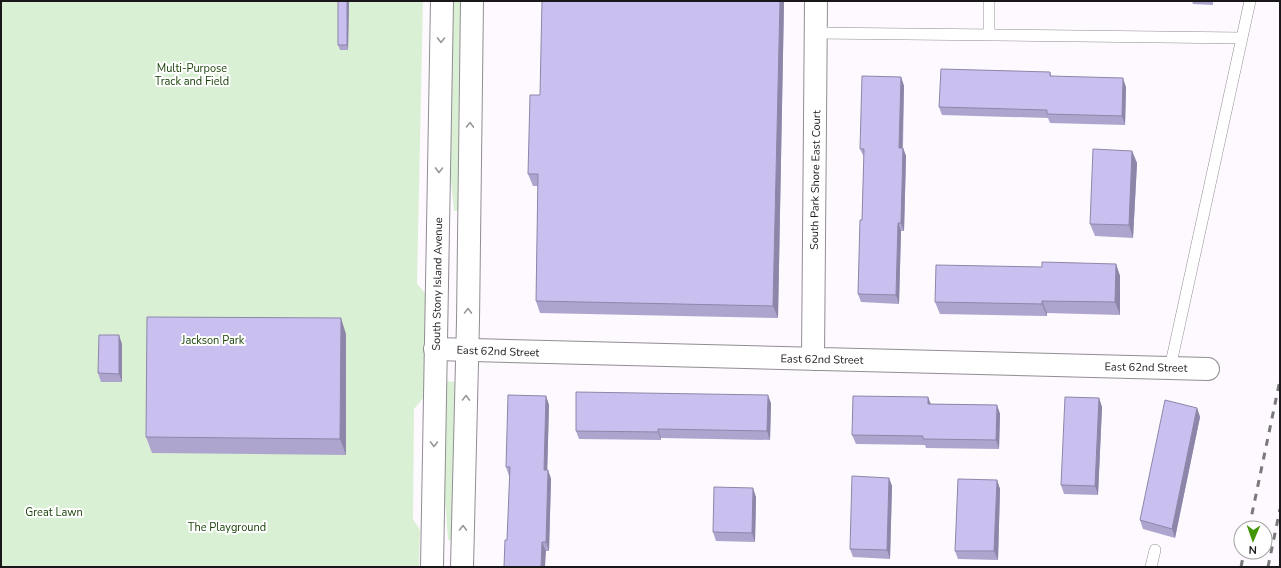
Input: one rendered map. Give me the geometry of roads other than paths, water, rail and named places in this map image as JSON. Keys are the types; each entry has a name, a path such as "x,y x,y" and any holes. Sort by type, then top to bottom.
{"street":[{"name":"South Stony Island Avenue","path":"432,567 442,1"},
{"path":"462,567 472,1"},
{"name":"South Park Shore East Court","path":"813,359 816,1"},
{"name":"East 62nd Street","path":"435,349 1208,369"}],"lane":[{"path":"989,1 989,35"},
{"path":"1170,368 1250,1"},
{"path":"816,32 1242,38"},
{"path":"1151,567 1155,550"}],"railway":[{"path":"1251,520 1280,380"},
{"path":"1268,567 1280,509"},
{"path":"1241,567 1242,560"}],"park label":[{"name":"Multi-Purpose Track and Field","path":"192,74"},
{"name":"Jackson Park","path":"213,340"},
{"name":"Great Lawn","path":"54,512"},
{"name":"The Playground","path":"227,527"}]}
